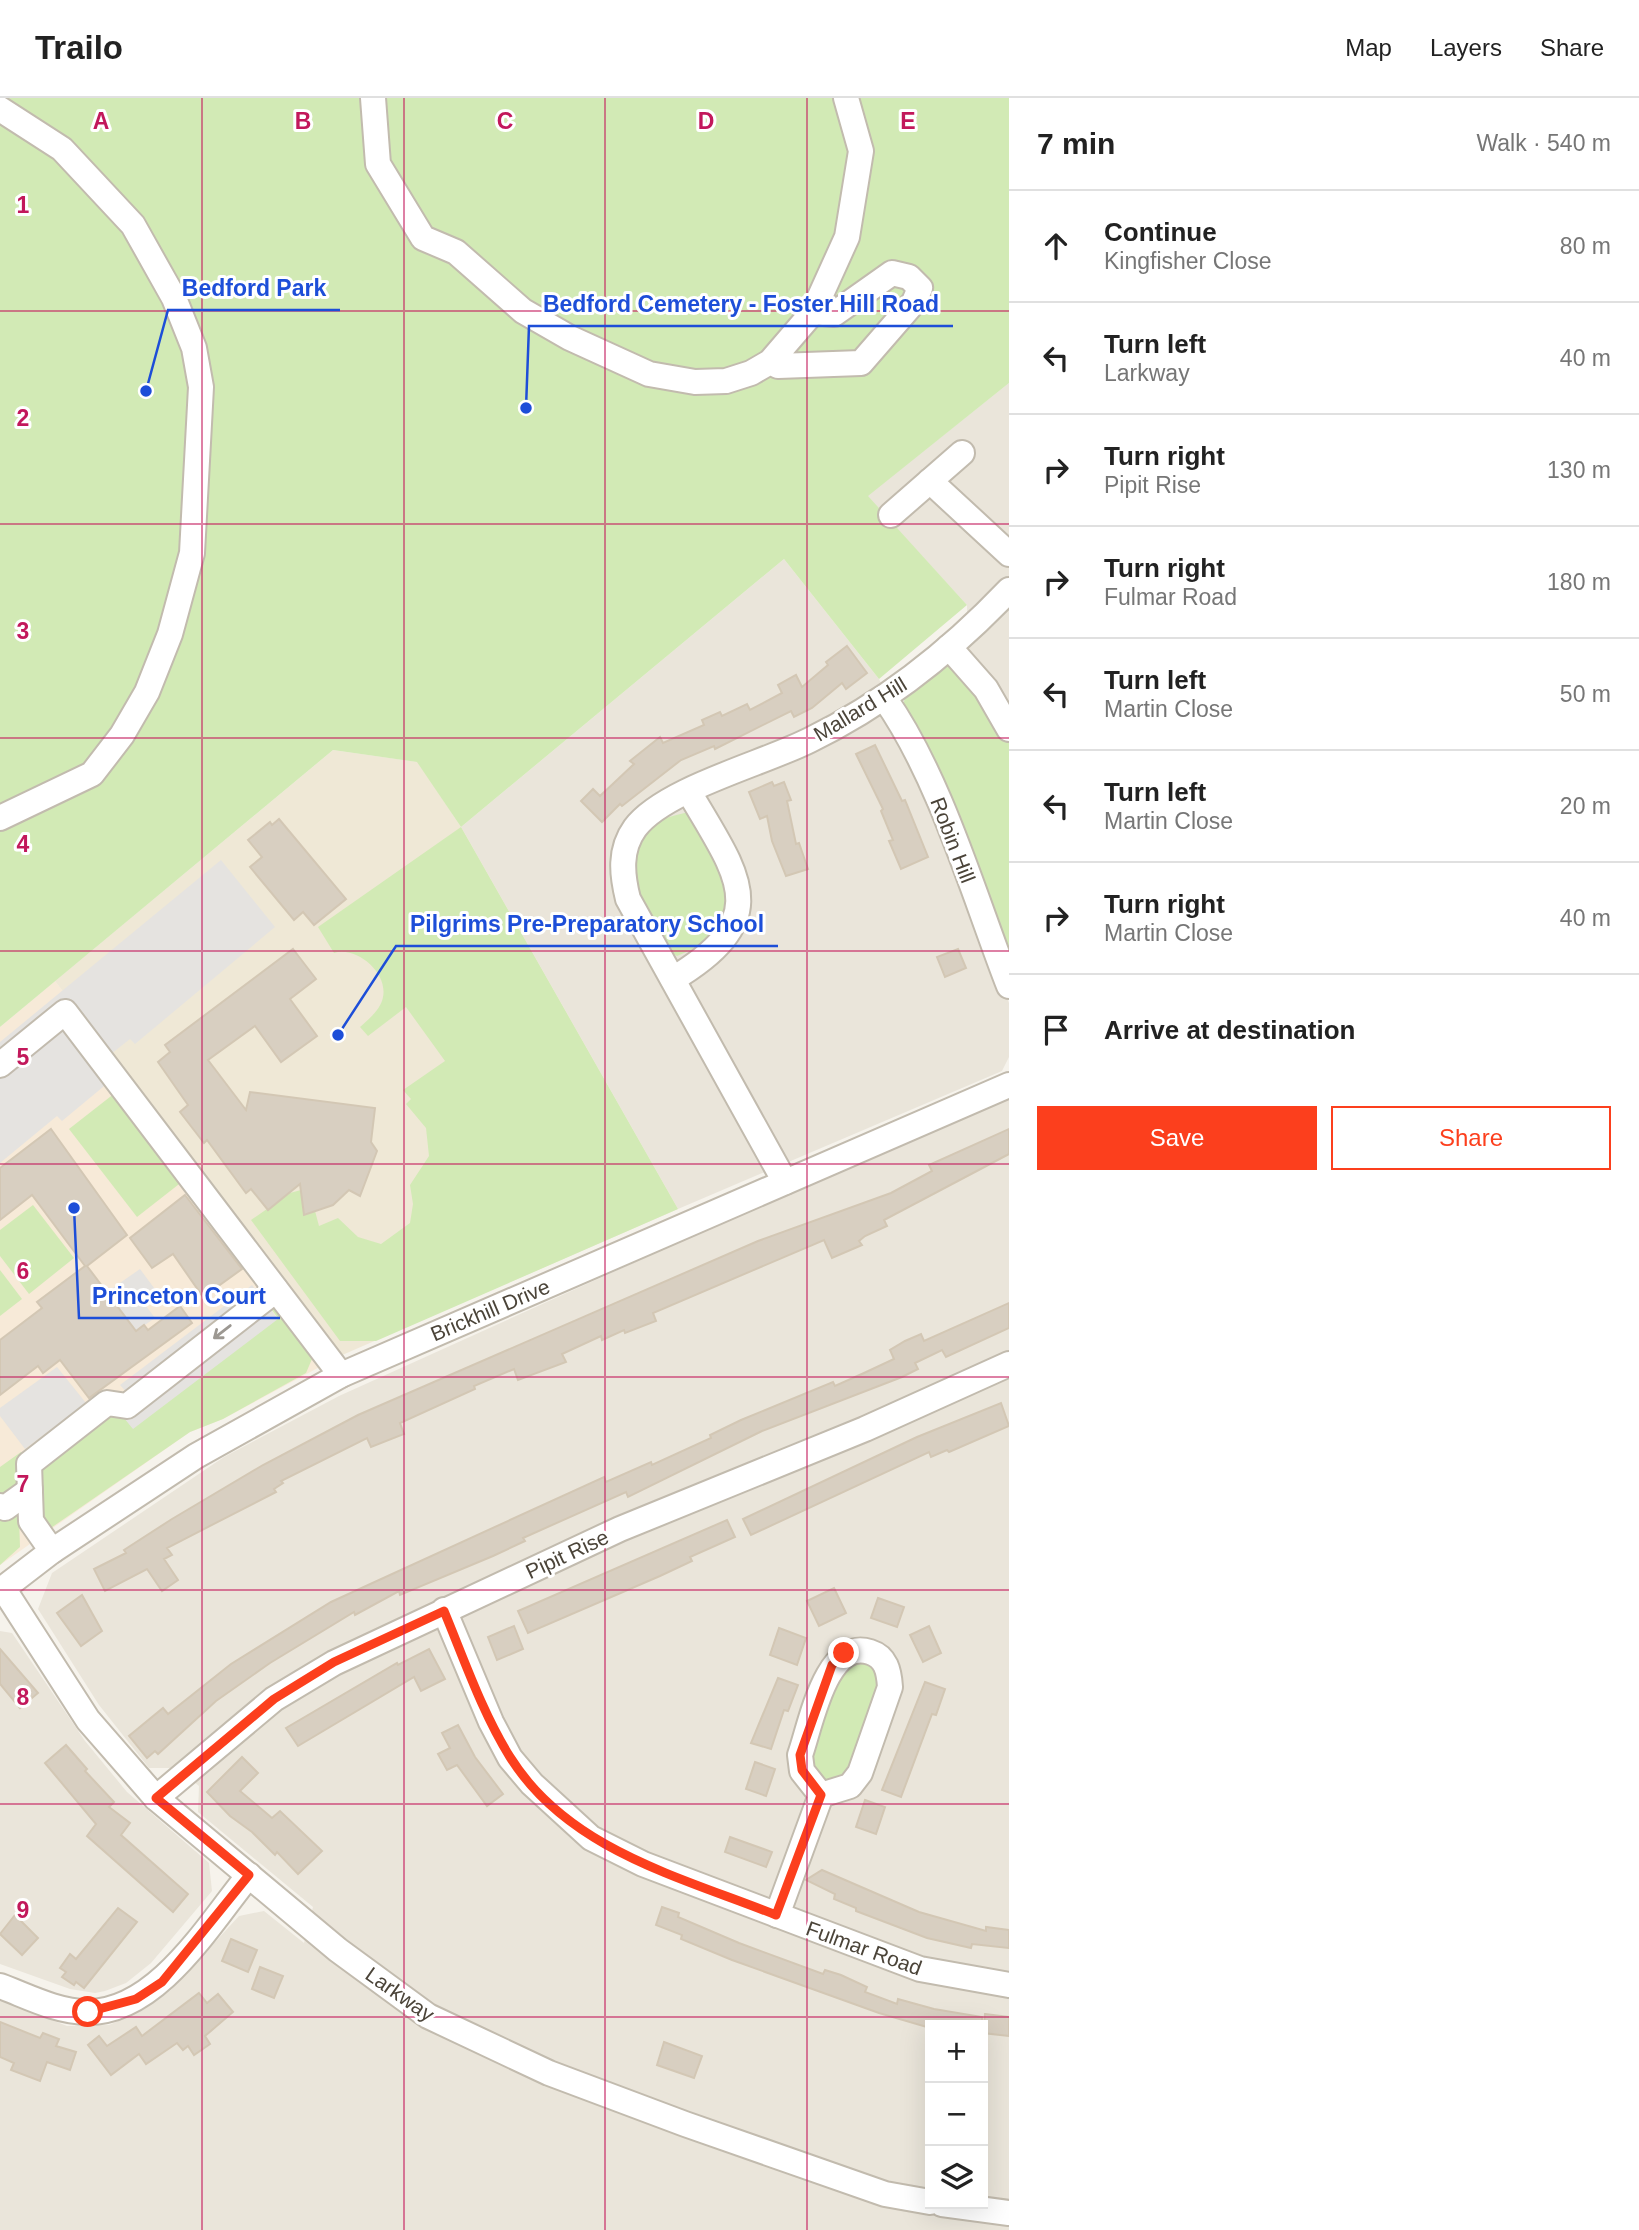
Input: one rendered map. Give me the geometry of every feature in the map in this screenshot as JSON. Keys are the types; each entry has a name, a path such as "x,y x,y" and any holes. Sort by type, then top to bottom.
{"street":[{"path":"373,98 378,164 423,238 456,252 523,311 570,338 649,374 695,382 726,381 751,373 770,362 813,312 847,237 862,151 846,98"},
{"path":"0,109 62,149 133,225 174,298 194,348 201,387 192,553 170,634 147,692 122,735 92,774 0,818"},
{"path":"770,362 778,366 861,363 914,302 920,288 909,277 892,273 834,314 813,312"},
{"path":"891,515 962,453"},
{"path":"930,481 1009,554"},
{"name":"Mallard Hill","path":"785,1182 628,899 622,874 625,849 635,828 652,811 689,792 810,741 885,699 949,646 1009,590"},
{"path":"949,646 986,689 1009,729"},
{"name":"Robin Hill","path":"885,699 904,725 935,794 1009,986"},
{"path":"673,979 707,958 729,933 738,909 738,884 724,853 689,792"},
{"path":"0,1065 65,1012 341,1375"},
{"name":"Brickhill Drive","path":"2,1590 52,1551 196,1456 341,1375 1009,1085"},
{"path":"52,1551 31,1521 29,1464 107,1403 127,1406 276,1290"},
{"name":"Pipit Rise","path":"156,1798 274,1699 334,1662 620,1529 864,1429 1009,1364"},
{"path":"0,1506 5,1508 30,1490"},
{"name":"Larkway","path":"2,1590 88,1720 156,1798 338,1950 428,2017 549,2073 673,2119 885,2194 925,2201"},
{"name":"Fulmar Road","path":"444,1611 491,1722 510,1758 560,1812 591,1838 643,1864 920,1969 1009,1986"},
{"path":"856,1650 872,1652 883,1660 889,1672 890,1687 860,1773 850,1786 821,1795 802,1770 800,1755 827,1678 832,1665 844,1653 856,1650"},
{"path":"776,1915 821,1795"},
{"path":"0,1986 61,2008 88,2012 136,1999 162,1982 249,1875"},
{"path":"979,2209 1009,2213"}],"shaded area":[{"path":"1009,383 1009,717 968,653 967,605 867,496"},
{"path":"784,559 879,679 939,817 1009,1003 1009,1057 1002,1071 678,1209 461,827"},
{"path":"333,750 418,762 461,827 678,1209 340,1356 55,981"},
{"path":"221,860 275,927 135,1044 130,1039 111,1054 109,1082 62,1121 57,1116 0,1163 0,1042"},
{"path":"55,981 340,1356 223,1419 190,1432 0,1565 0,1027"},
{"path":"1009,1099 1009,2230 0,2230 0,2000 67,2026 109,2025 143,2010 171,1990 239,1916 264,1911 304,1943 313,1907 198,1812 199,1786 177,1768 149,1768 99,1705 38,1609 52,1573 224,1457 339,1396 799,1188"},
{"path":"140,1269 160,1296 146,1306 155,1318 136,1331 107,1292"},
{"path":"252,1285 278,1319 133,1429 115,1407 129,1395 120,1385"},
{"path":"57,1367 86,1403 25,1449 0,1416 0,1408"},
{"path":"0,1631 12,1633 85,1741 127,1792 209,1863 212,1891 151,1963 126,1983 105,1991 95,1993 70,1989 0,1964"}],"green space":[{"path":"0,98 1009,98 1009,383 868,496 967,605 879,679 784,559 461,827 417,762 333,750 0,1027"},
{"path":"947,665 956,667 988,702 1009,743 1009,963 903,706 905,697"},
{"path":"688,812 727,877 730,897 724,920 709,938 677,956 652,931 641,914 630,877 630,859 636,842 648,827 662,819"},
{"path":"461,827 678,1209 376,1341 340,1341 251,1220 290,1193 301,1190 304,1215 315,1211 319,1226 338,1218 358,1237 381,1244 410,1223 413,1204 410,1185 429,1156 426,1128 406,1104 411,1099 403,1090 445,1061 406,1007 368,1036 360,1027 380,1006 383,997 381,979 369,963 361,958 343,952 334,953 318,927"},
{"path":"115,1093 183,1181 137,1217 69,1129"},
{"path":"33,1205 74,1258 29,1294 0,1256 0,1230"},
{"path":"0,1270 22,1299 0,1316"},
{"path":"275,1306 315,1352 306,1373 223,1419 190,1432 48,1530 41,1516 38,1462 115,1407 133,1428 278,1318 271,1309"},
{"path":"21,1452 23,1479 15,1488 0,1497 0,1467"},
{"path":"0,1512 19,1517 20,1547 0,1565"},
{"path":"860,1654 884,1674 846,1777 828,1784 807,1767 837,1668"}],"building":[{"path":"847,646 867,673 846,689 842,683 812,708 794,717 791,711 715,749 714,746 681,760 622,806 620,804 602,822 581,801 593,789 600,796 634,764 630,761 660,737 663,743 704,725 702,720 720,712 722,716 747,704 750,710 782,693 778,685 796,675 802,687 828,665 826,662"},
{"path":"875,745 902,801 905,800 928,857 901,869 889,841 893,840 881,811 883,809 856,754"},
{"path":"772,782 774,786 784,782 791,800 787,801 796,844 799,843 808,869 786,876 772,841 767,816 760,819 749,792"},
{"path":"279,819 346,899 314,925 303,912 294,920 250,867 262,857 248,840 270,822 272,825"},
{"path":"293,949 316,979 290,999 317,1036 281,1062 255,1026 208,1060 246,1110 250,1092 375,1108 371,1142 377,1151 360,1196 349,1190 333,1205 304,1215 300,1184 268,1210 251,1189 246,1193 207,1140 204,1143 180,1112 188,1105 158,1062 170,1052 165,1045"},
{"path":"958,949 966,968 945,977 937,957"},
{"path":"51,1129 127,1235 87,1266 136,1331 144,1325 148,1330 180,1306 192,1323 89,1398 60,1360 43,1373 38,1366 0,1395 0,1340 42,1308 37,1302 85,1266 32,1195 0,1220 0,1168"},
{"path":"1009,1129 1009,1154 884,1220 887,1226 865,1236 859,1241 862,1245 832,1258 824,1240 653,1313 656,1321 625,1333 624,1330 602,1340 601,1336 562,1354 566,1362 518,1380 514,1369 474,1386 475,1389 400,1423 404,1434 371,1447 367,1438 281,1481 283,1483 274,1489 276,1492 167,1548 172,1555 164,1559 178,1580 162,1591 147,1569 105,1591 94,1569 126,1553 124,1550 172,1519 263,1465 358,1415 758,1241 891,1193 932,1171 929,1165"},
{"path":"185,1195 242,1269 203,1297 173,1254 152,1268 130,1238"},
{"path":"1009,1303 1009,1328 946,1357 942,1350 915,1363 918,1369 902,1377 762,1431 628,1497 626,1492 523,1538 525,1541 493,1556 400,1595 399,1591 355,1615 354,1612 270,1663 216,1701 158,1754 155,1751 147,1758 129,1736 163,1708 168,1714 231,1664 331,1602 604,1477 606,1482 651,1462 652,1465 711,1438 710,1435 741,1420 833,1382 835,1386 864,1373 894,1359 890,1350 905,1341 921,1334 924,1341"},
{"path":"1001,1403 1009,1426 949,1452 947,1450 931,1457 929,1452 751,1535 743,1519 917,1437"},
{"path":"727,1520 735,1537 690,1557 692,1561 660,1576 528,1633 518,1611"},
{"path":"834,1588 846,1613 819,1626 807,1601"},
{"path":"82,1595 102,1631 81,1646 57,1613"},
{"path":"878,1598 904,1607 897,1627 871,1618"},
{"path":"514,1626 523,1649 497,1660 488,1637"},
{"path":"929,1626 941,1653 923,1662 910,1635"},
{"path":"779,1628 806,1638 797,1665 770,1655"},
{"path":"0,1649 38,1693 20,1708 0,1684"},
{"path":"429,1649 445,1679 421,1691 414,1677 298,1746 286,1728 397,1663 398,1665"},
{"path":"778,1678 798,1685 788,1711 784,1710 771,1749 751,1743"},
{"path":"925,1682 945,1689 936,1715 932,1714 901,1797 882,1790"},
{"path":"458,1725 475,1757 503,1794 487,1806 457,1765 447,1770 438,1754 450,1748 442,1733"},
{"path":"66,1745 87,1769 85,1771 114,1802 109,1807 130,1823 121,1835 188,1894 173,1912 87,1836 96,1824 45,1763"},
{"path":"242,1757 258,1773 240,1791 272,1818 280,1811 322,1851 298,1874 277,1852 275,1855 252,1832 230,1816 207,1792"},
{"path":"755,1762 775,1769 766,1796 746,1789"},
{"path":"865,1800 885,1807 876,1834 856,1827"},
{"path":"730,1837 772,1852 766,1867 725,1852"},
{"path":"822,1870 919,1912 986,1931 986,1927 1009,1930 1009,1948 972,1944 971,1948 927,1938 856,1911 856,1908 834,1899 835,1894 806,1880"},
{"path":"662,1907 679,1913 678,1917 739,1943 823,1974 825,1970 841,1975 867,1987 865,1992 897,2004 898,1999 934,2009 982,2017 982,2020 925,2020 925,2027 879,2013 732,1960 681,1939 682,1935 656,1925"},
{"path":"118,1908 137,1922 84,1988 62,1977 66,1972 60,1968 70,1954 76,1959"},
{"path":"15,1915 38,1938 22,1955 0,1934"},
{"path":"231,1939 257,1950 248,1972 222,1961"},
{"path":"260,1967 283,1976 274,1998 252,1989"},
{"path":"199,1993 207,2003 218,1994 233,2012 205,2036 210,2044 194,2055 188,2046 183,2050 177,2043 146,2064 139,2054 111,2075 88,2045 99,2036 107,2046 136,2027 142,2036"},
{"path":"985,2014 1009,2017 1009,2036 988,2034 988,2020 984,2020"},
{"path":"0,2022 40,2038 43,2033 59,2039 56,2046 76,2052 70,2070 47,2062 40,2081 11,2070 14,2063 0,2057"},
{"path":"664,2042 702,2056 694,2078 657,2065"}],"place":[{"name":"Bedford Park","path":"146,391"},
{"name":"Bedford Cemetery - Foster Hill Road","path":"526,408"},
{"name":"Pilgrims Pre-Preparatory School","path":"338,1035"},
{"name":"Princeton Court","path":"74,1208"}],"route":[{"path":"88,2012 112,2008 136,1999 162,1982 249,1875 156,1798 274,1699 334,1662 444,1611 491,1722 510,1758 560,1812 591,1838 643,1864 776,1915 821,1795 802,1770 800,1755 832,1665 844,1653"}]}
